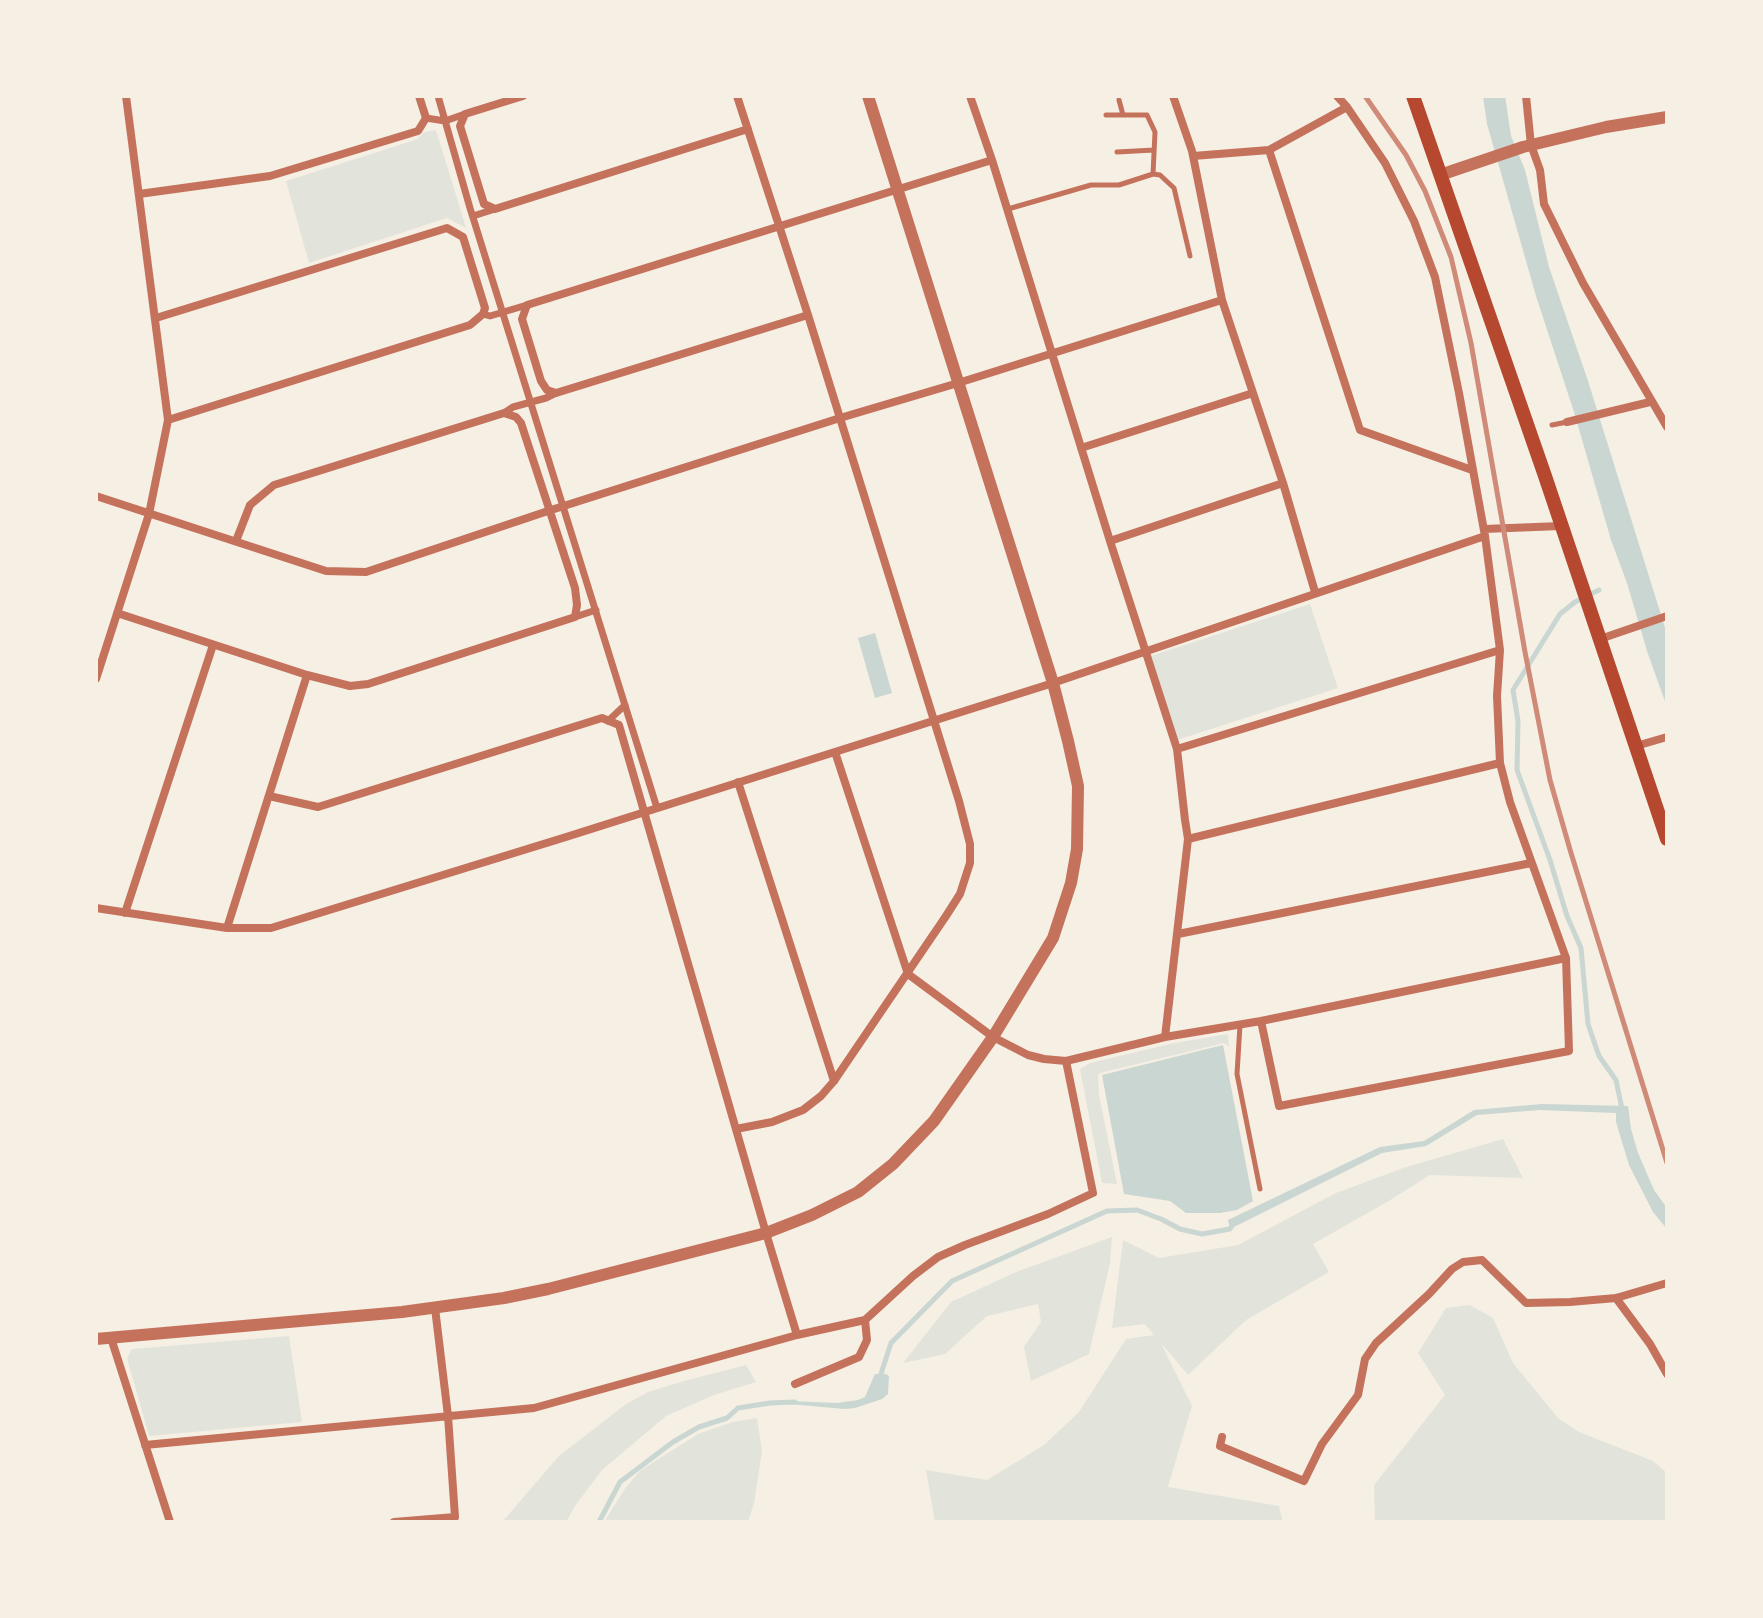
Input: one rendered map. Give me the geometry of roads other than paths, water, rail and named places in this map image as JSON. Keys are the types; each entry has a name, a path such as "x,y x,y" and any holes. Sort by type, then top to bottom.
{"main road":[{"path":"1413,96 1667,839"}],"street":[{"path":"96,679 149,514 168,420 126,96"},
{"path":"139,194 270,176 418,131 426,118 419,96"},
{"path":"438,96 657,808"},
{"path":"426,118 445,121 523,96"},
{"path":"736,1129 772,1122 803,1110 821,1096 908,974 960,894 970,863 970,844 959,801 737,96"},
{"path":"96,1339 435,1308 504,1298 766,1233 858,1192 893,1164 934,1121 993,1037 1053,938 1071,883 1077,849 1078,786 1053,683 868,96"},
{"path":"970,96 1177,749 1188,839 1165,1037"},
{"path":"1173,96 1193,156 1222,300 1283,483 1315,592"},
{"path":"1261,1021 1279,1106 1569,1051 1566,958 1510,802 1500,763 1497,696 1500,650 1484,532 1435,277 1414,221 1385,163 1337,96"},
{"path":"1526,96 1527,146 1540,170 1544,204 1583,283 1667,427"},
{"path":"1193,156 1269,150 1347,107"},
{"path":"465,114 460,126 484,204 495,209"},
{"path":"1440,175 1527,146 1606,127 1667,117"},
{"path":"473,216 748,129"},
{"path":"1269,150 1360,430 1472,470"},
{"path":"483,314 490,316 527,305 992,160"},
{"path":"156,318 447,228 463,237 485,308 483,314 470,325 168,420"},
{"path":"96,496 326,571 366,572 563,506 1222,300"},
{"path":"527,305 522,319 541,381 547,390 556,393"},
{"path":"236,541 250,505 274,485 808,315"},
{"path":"1081,448 1253,393"},
{"path":"1567,422 1650,402"},
{"path":"504,413 516,417 521,423 575,588 575,617"},
{"path":"1110,541 1283,483"},
{"path":"96,908 227,928 271,928 1053,683 1484,532 1561,526"},
{"path":"117,613 350,686 368,684 596,610"},
{"path":"1600,639 1666,617"},
{"path":"125,913 213,645"},
{"path":"1177,749 1500,650"},
{"path":"227,928 307,675"},
{"path":"608,721 625,705"},
{"path":"269,796 318,807 602,718 619,725 797,1335"},
{"path":"1636,746 1667,737"},
{"path":"835,752 908,974 993,1037 1028,1055 1066,1061 1165,1037 1261,1021 1566,958"},
{"path":"1188,839 1500,763"},
{"path":"738,782 834,1081"},
{"path":"1178,934 1531,863"},
{"path":"145,1445 534,1408 797,1335 865,1320 938,1257 1093,1193 1066,1061"},
{"path":"1217,1456 1221,1441 1304,1481 1322,1444 1358,1395 1365,1359 1376,1343 1463,1262 1482,1260 1526,1303 1616,1298 1667,1283"},
{"path":"1616,1298 1650,1344 1667,1374"},
{"path":"394,1522 455,1517 448,1416 435,1308"},
{"path":"795,1384 859,1357 867,1340 865,1320"},
{"path":"111,1338 170,1522"}],"lane":[{"path":"1119,100 1123,115"},
{"path":"1106,115 1147,115 1155,132 1153,174"},
{"path":"1117,152 1154,150"},
{"path":"1007,209 1091,185 1119,185 1153,174 1160,175 1174,188 1190,256"},
{"path":"1552,425 1567,422"},
{"path":"1240,1024 1237,1074 1260,1189"}],"waterway":[{"path":"1599,590 1560,614 1513,690 1518,721 1517,770 1581,948 1588,1024 1599,1056 1616,1080 1622,1109"},
{"path":"879,1380 891,1343 952,1281 1107,1211 1137,1210 1180,1229 1202,1234 1230,1229 1233,1224"},
{"path":"599,1522 620,1482 673,1442 699,1427 727,1418 738,1408 795,1402"}],"railway":[{"path":"1365,96 1406,155 1425,191 1451,257 1471,343 1550,780 1667,1163"}]}
